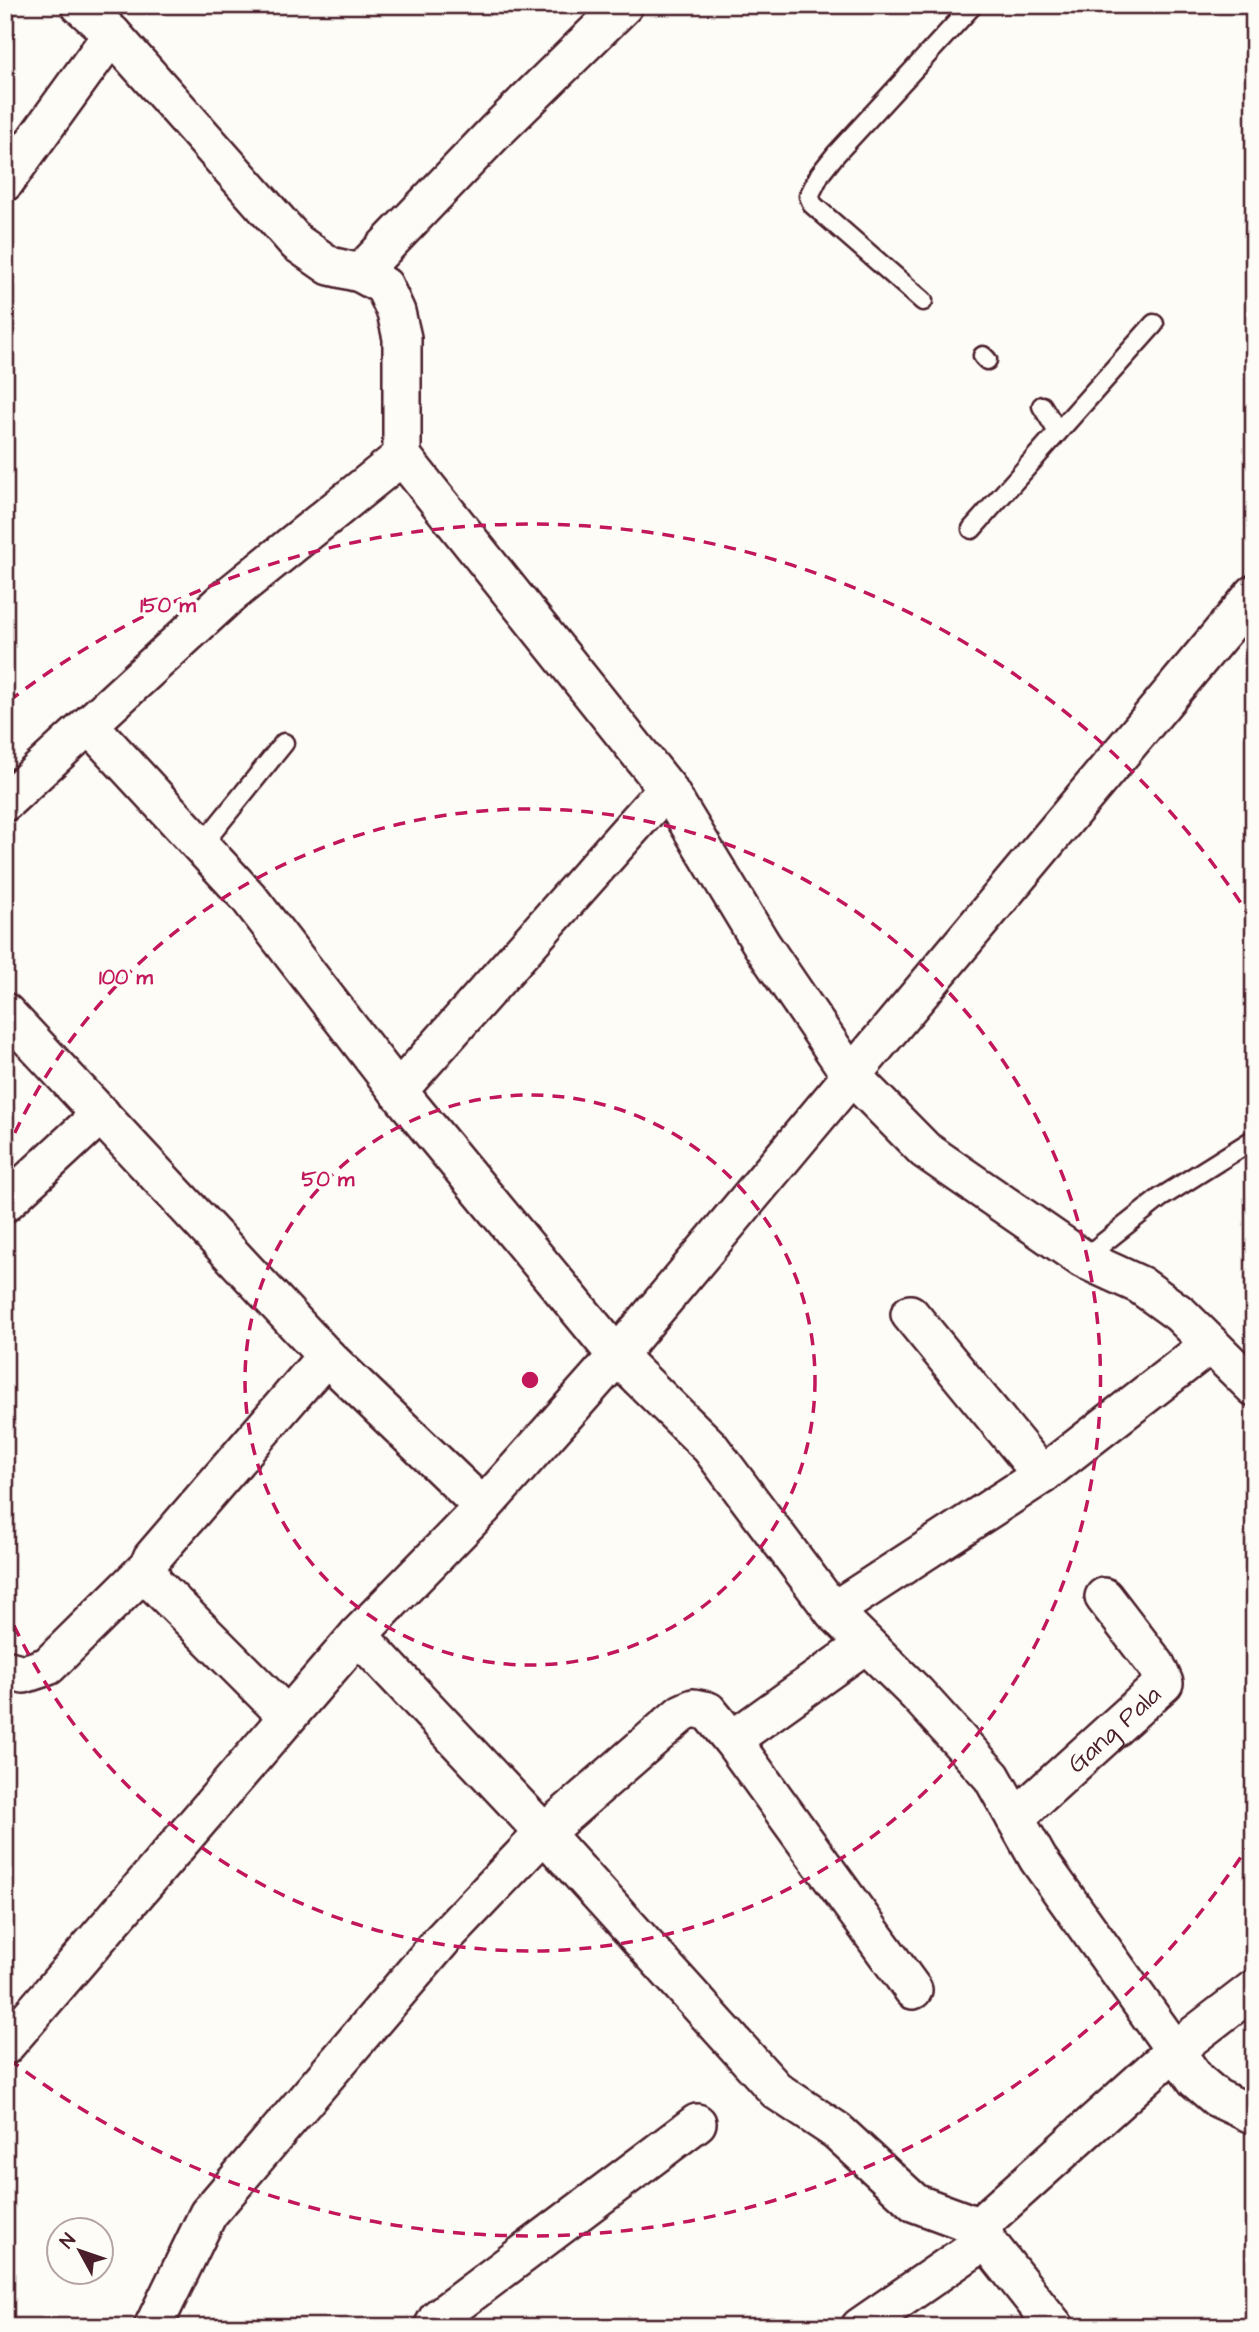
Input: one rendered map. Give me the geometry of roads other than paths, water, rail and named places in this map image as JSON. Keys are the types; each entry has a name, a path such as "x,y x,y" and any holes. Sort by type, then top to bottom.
{"street":[{"path":"80,5 112,34 297,243 330,266 360,272 384,286 396,312 402,338 402,456 667,788 762,945 850,1074 925,1150 1083,1259 1140,1285 1180,1314 1208,1346 1254,1387"},
{"path":"360,272 495,132 624,5"},
{"path":"5,182 112,34"},
{"path":"5,802 225,599 402,456"},
{"path":"11,2027 358,1635 483,1507 617,1356 850,1074 1254,594"},
{"path":"90,726 249,898 398,1091 617,1356 710,1447 833,1611 917,1694 992,1777 1038,1859 1196,2080 1217,2098 1254,2115"},
{"path":"398,1091 667,788"},
{"path":"5,1012 326,1356 483,1507"},
{"path":"5,1203 100,1114"},
{"path":"910,1314 1042,1475"},
{"path":"833,1611 1042,1475 1208,1346"},
{"path":"5,1669 24,1674 48,1665 149,1566 160,1548 326,1356"},
{"path":"149,1566 152,1581 287,1716"},
{"name":"Gang Pala","path":"1014,1818 1164,1683 1164,1677 1156,1665 1104,1597"},
{"path":"358,1635 544,1833 777,2091 836,2131 915,2203 985,2234 1055,2327"},
{"path":"732,1740 866,1644"},
{"path":"153,2327 208,2214 442,1940 544,1833 682,1713 693,1708 708,1711 732,1740 913,1990"},
{"path":"860,2327 985,2234 989,2217 1175,2050 1254,1989"},
{"path":"433,2327 438,2318 697,2123"}],"lane":[{"path":"923,300 813,205 809,196 820,174 836,154 973,5"},
{"path":"972,528 1154,324"},
{"path":"1042,406 1058,432"},
{"path":"201,846 284,743"},
{"path":"1083,1259 1160,1198 1254,1139"}]}
